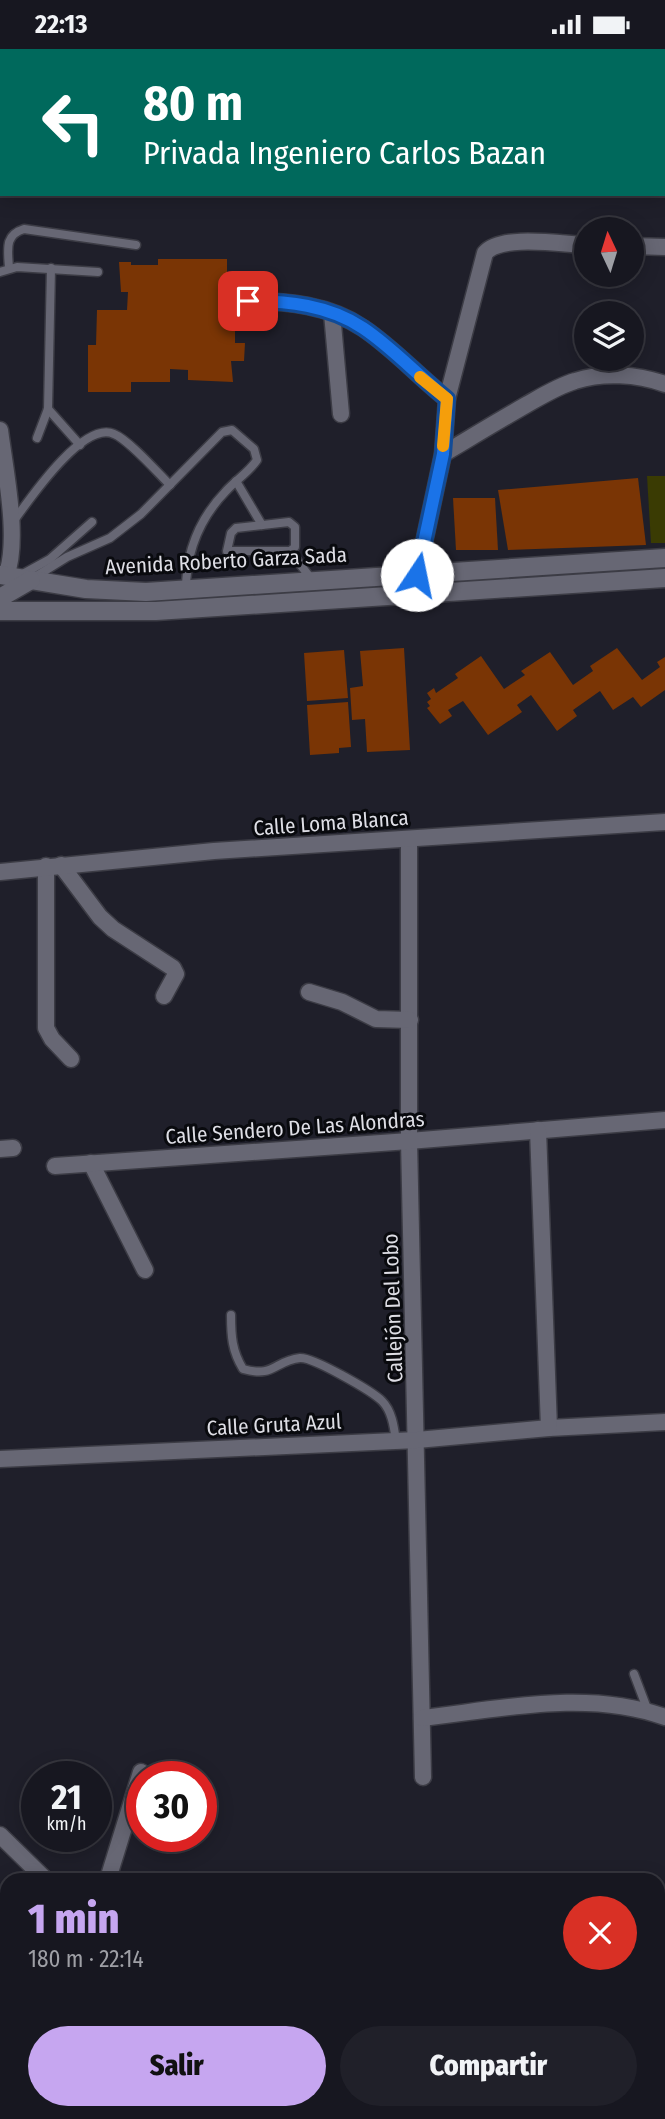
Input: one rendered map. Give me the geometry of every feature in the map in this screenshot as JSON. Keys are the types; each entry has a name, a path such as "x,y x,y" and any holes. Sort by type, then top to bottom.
{"street":[{"path":"417,575 443,454 447,399 485,253 495,245 510,242 574,245"},
{"path":"644,246 665,247"},
{"path":"248,301 307,305 363,327 447,399"},
{"path":"332,313 341,414"},
{"path":"443,454 573,381 597,376 623,376 651,379 665,384"},
{"path":"0,430 11,525 10,564 13,577 0,598"},
{"name":"Avenida Roberto Garza Sada","path":"13,577 117,592 186,590 665,558"},
{"name":"Avenida Roberto Garza Sada","path":"0,611 156,611 665,578"},
{"path":"104,611 130,601 172,600 186,590 204,597 256,595 271,603"},
{"name":"Calle Loma Blanca","path":"0,872 214,851 665,822"},
{"name":"Callejón Del Lobo","path":"409,839 409,1141 423,1777"},
{"path":"54,865 113,929 173,968 176,974 164,996"},
{"path":"54,865 46,1028 52,1039 71,1059"},
{"path":"309,992 342,1002 376,1019 410,1020"},
{"name":"Calle Sendero De Las Alondras","path":"55,1165 409,1141 665,1120"},
{"path":"538,1130 549,1428"},
{"path":"91,1163 145,1271"},
{"name":"Calle Gruta Azul","path":"0,1459 417,1440 549,1428 665,1422"},
{"path":"422,1718 552,1703 608,1705 648,1711 665,1717"},
{"path":"110,1873 126,1821"},
{"path":"0,1835 39,1873"}],"lane":[{"path":"9,268 8,241 14,232 24,229 136,245"},
{"path":"0,272 9,268 98,272"},
{"path":"37,438 48,409 51,268"},
{"path":"48,409 80,445"},
{"path":"13,577 110,538 141,514 226,430 235,431 257,455 254,464 215,504 195,537 189,554 186,590"},
{"path":"11,525 46,478 95,433 112,433 170,485"},
{"path":"236,481 262,525"},
{"path":"13,577 50,559 92,522"},
{"path":"289,522 293,524 295,547 290,551 227,551 231,533 236,528 262,525 289,522"},
{"path":"290,551 312,580"},
{"path":"231,1315 231,1341 235,1356 243,1369 257,1373 267,1372 302,1357 321,1363 381,1399 390,1412 396,1441"},
{"path":"634,1674 648,1711"}],"shaded area":[{"path":"647,476 665,476 665,543 651,543"}],"building":[{"path":"158,259 227,259 227,328 235,328 235,343 245,343 244,361 231,361 233,382 188,380 188,370 170,369 170,382 131,382 131,392 88,392 88,345 96,345 97,310 127,310 128,292 121,292 119,262 158,265"},
{"path":"638,478 646,545 508,550 498,490"},
{"path":"453,498 495,498 498,550 456,550"},
{"path":"404,648 410,750 367,752 365,719 352,720 350,688 363,686 360,651"},
{"path":"617,648 642,680 660,667 657,662 665,657 665,690 641,707 633,697 613,710 600,691 573,710 577,716 557,731 531,695 517,705 522,712 488,735 463,701 448,710 452,716 440,724 427,708 430,706 427,702 431,699 427,693 434,688 436,693 458,678 455,674 481,656 504,689 525,675 521,671 550,652 573,685 593,671 590,666"},
{"path":"344,650 348,698 307,701 304,653"},
{"path":"348,702 351,747 339,748 339,753 310,755 307,705"}],"slow traffic":[{"path":"420,377 447,399 443,446"}],"route":[{"path":"248,301 307,305 339,315 363,327 447,399 443,454 417,575"}]}
